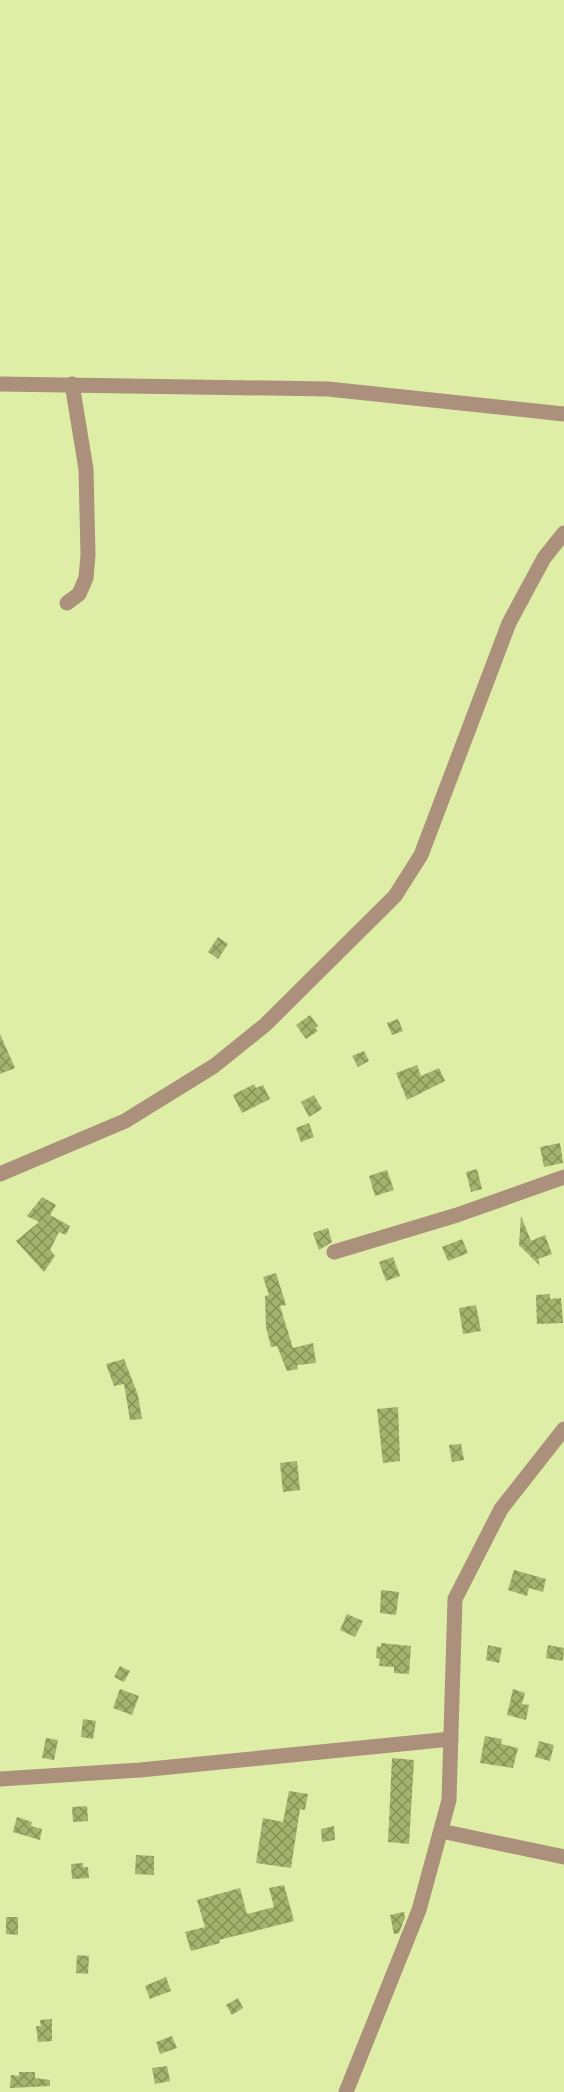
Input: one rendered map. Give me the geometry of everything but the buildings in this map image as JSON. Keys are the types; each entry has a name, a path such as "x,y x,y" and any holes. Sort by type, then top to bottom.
{"street":[{"path":"0,384 328,388 564,414"},
{"path":"67,603 79,594 86,578 88,555 86,470 72,384"},
{"path":"0,1174 125,1121 214,1066 281,1010 395,896 421,855 508,623 544,558 564,533"},
{"path":"334,1252 457,1215 564,1177"},
{"path":"346,2092 418,1910 450,1800 455,1599 482,1540 501,1509 564,1429"},
{"path":"0,1779 140,1770 451,1739"},
{"path":"441,1831 564,1857"}]}
